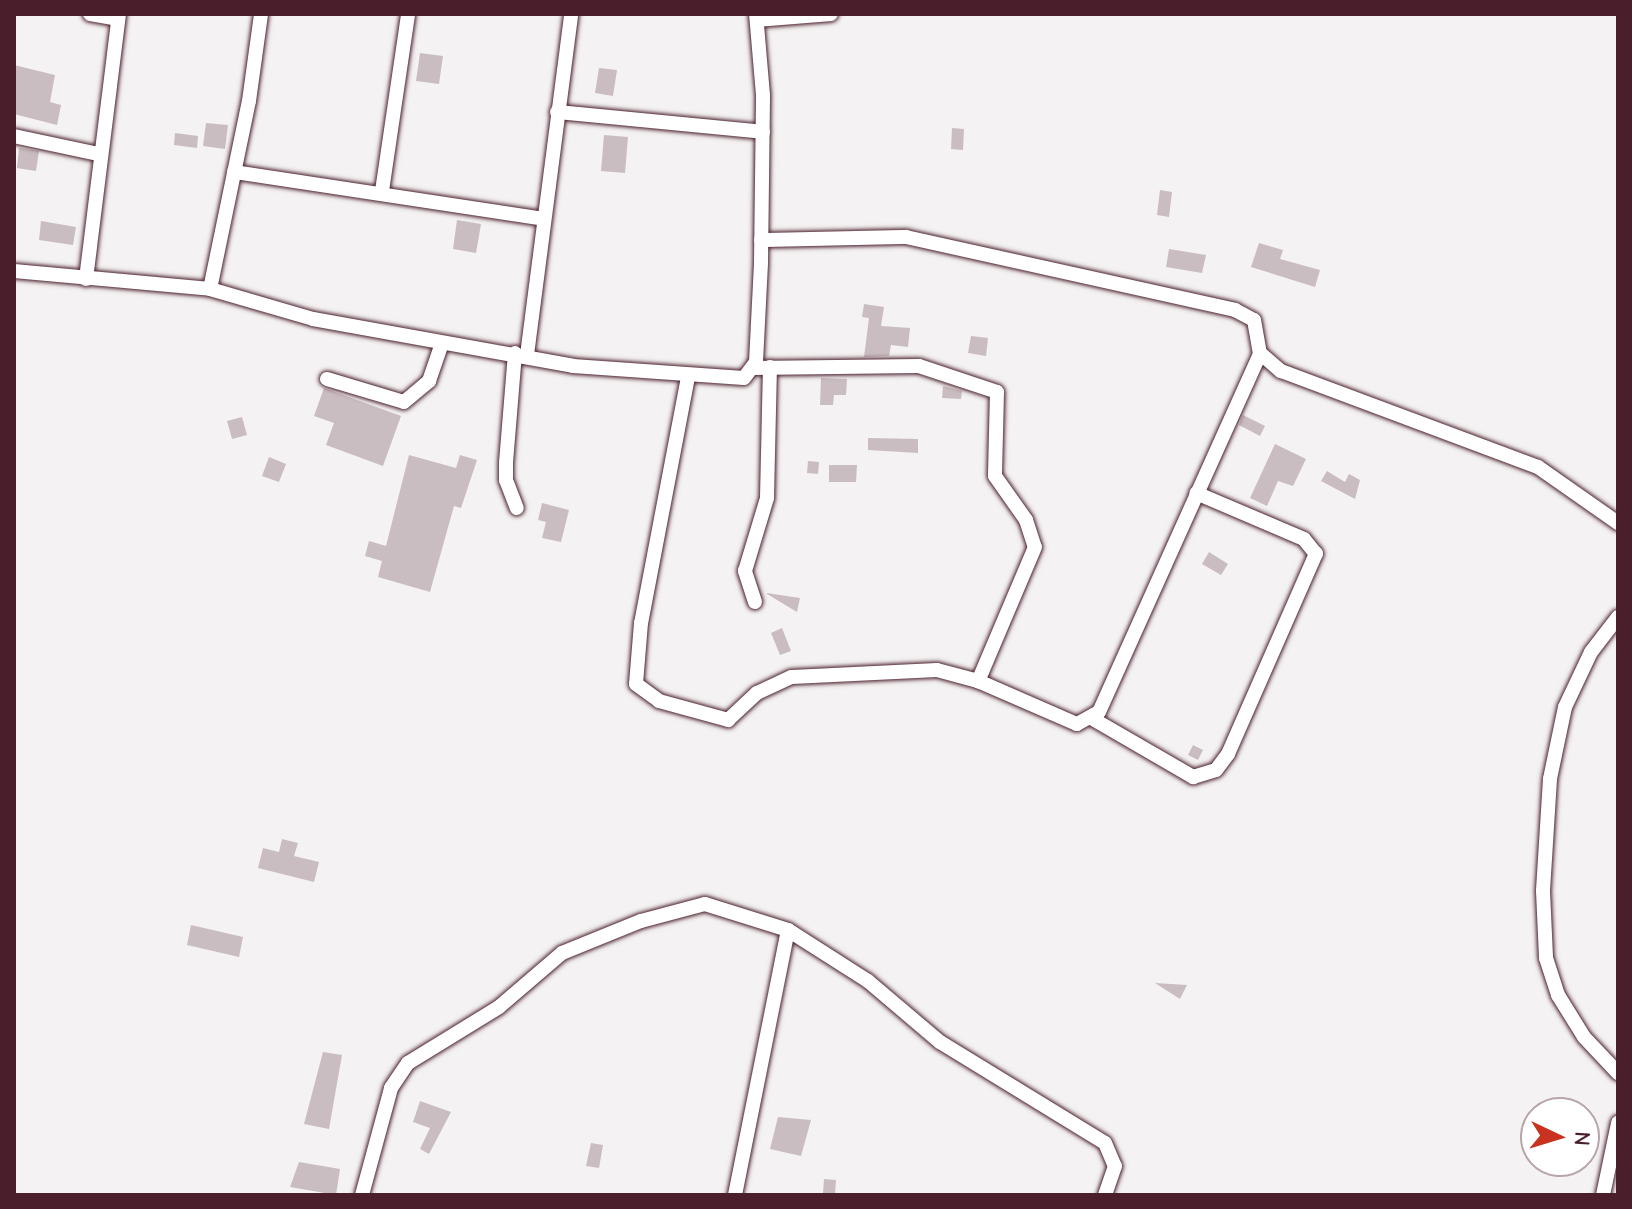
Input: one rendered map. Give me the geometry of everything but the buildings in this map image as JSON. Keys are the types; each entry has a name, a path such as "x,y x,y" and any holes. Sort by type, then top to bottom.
{"street":[{"path":"86,279 118,16 90,14"},
{"path":"210,289 261,14"},
{"path":"382,191 408,14"},
{"path":"517,508 506,480 506,462 571,14"},
{"path":"14,271 210,289 271,309 573,366 688,377 744,378 753,368 761,240 763,132 757,17 831,14"},
{"path":"557,112 763,132"},
{"path":"14,136 99,154"},
{"path":"234,172 382,191 543,219"},
{"path":"761,240 906,237 1224,307 1254,320 1260,353 1093,719"},
{"path":"327,379 404,402 429,381 442,343"},
{"path":"1260,353 1281,371 1538,467 1618,523"},
{"path":"753,368 928,366 997,392 995,476 1026,520 1035,547 978,681"},
{"path":"755,602 745,571 767,498 770,367"},
{"path":"688,377 641,623 636,684 659,701 728,720 757,693 792,677 937,670 978,681 1070,723 1093,719 1193,777 1216,770 1228,754 1316,554 1304,539 1196,493"},
{"path":"1618,617 1591,652 1565,707 1550,779 1543,891 1546,958 1558,995 1584,1037 1618,1073"},
{"path":"362,1195 391,1088 408,1063 499,1007 562,953 641,921 705,904 788,930 868,981 940,1042 1105,1143 1115,1166 1105,1195"},
{"path":"735,1195 788,930"},
{"path":"1609,1188 1618,1123"}]}
